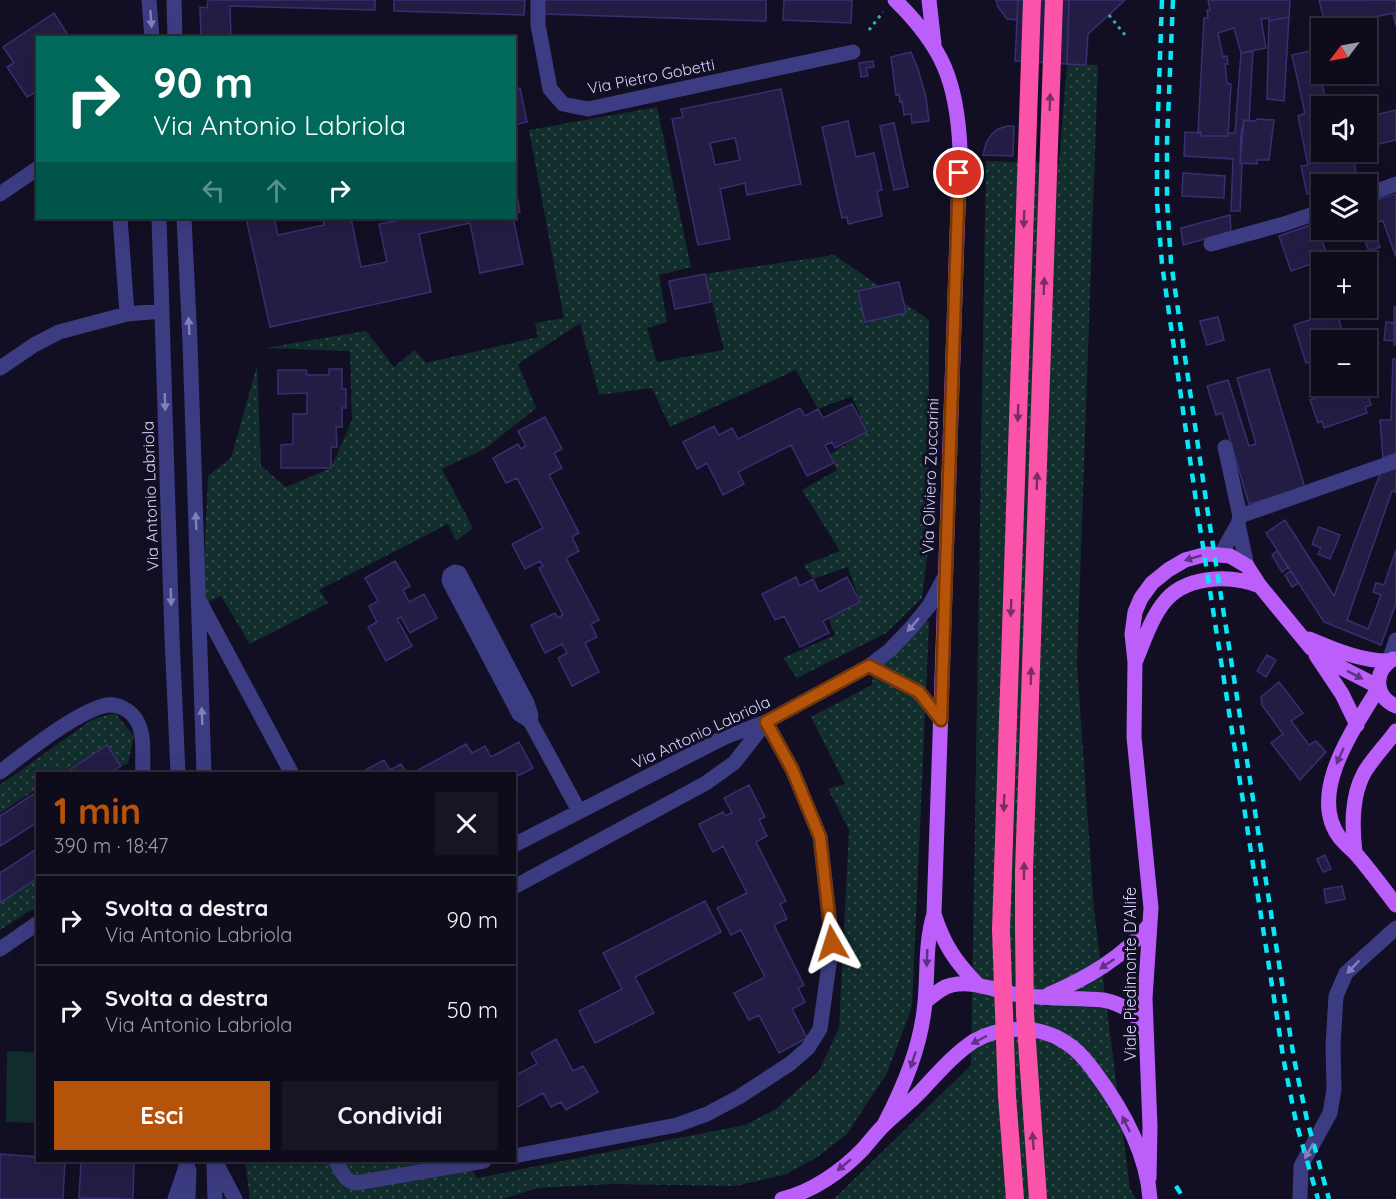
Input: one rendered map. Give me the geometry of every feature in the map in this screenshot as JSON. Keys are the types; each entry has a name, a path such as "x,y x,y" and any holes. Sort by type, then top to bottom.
{"highway":[{"path":"1015,1199 1007,1096 1001,930 1032,0"},
{"path":"1038,1199 1025,1013 1024,860 1054,0"}],"main road":[{"name":"Via Oliviero Zuccarini","path":"897,0 910,0"},
{"name":"Via Oliviero Zuccarini","path":"897,0 934,44"},
{"name":"Via Oliviero Zuccarini","path":"884,1125 905,1083 915,1056 925,1002 928,933 934,914 960,149 953,92 934,44 929,0"},
{"name":"Viale Piedimonte D'Alife","path":"1149,1178 1150,1127 1145,998 1151,908 1134,737 1135,662 1132,634 1135,612 1141,598 1152,583 1185,560 1207,554 1221,554"},
{"path":"1221,554 1238,559 1247,566 1260,586 1311,648 1342,694 1357,725"},
{"name":"Viale Piedimonte D'Alife","path":"1135,662 1159,610 1164,602 1180,590 1194,583 1214,579 1245,580 1260,586"},
{"path":"1300,636 1348,655 1365,659 1393,659"},
{"path":"1311,648 1336,665 1379,687"},
{"path":"1393,659 1382,668 1379,687 1386,700 1396,706"},
{"path":"1379,687 1340,756 1332,777 1329,796 1331,822 1340,838 1355,853 1396,905"},
{"path":"1355,853 1353,811 1359,784 1365,772 1396,731"},
{"name":"Via Oliviero Zuccarini","path":"934,914 942,938 951,954 977,984"},
{"path":"1043,998 1073,984 1112,961 1136,941 1150,924"},
{"path":"925,1002 949,985 977,984 992,990 1043,998 1087,999 1116,1003 1129,1009 1139,1020 1147,1035"},
{"path":"792,1198 832,1175 861,1151 949,1061 975,1041 997,1032 1015,1029 1040,1030 1065,1041 1084,1058 1105,1085 1134,1138 1149,1178 1150,1199"}],"street":[{"path":"149,0 152,36"},
{"path":"174,0 175,36"},
{"name":"Via Pietro Gobetti","path":"538,0 538,25 550,89 563,104 588,109 853,52"},
{"path":"0,194 36,169"},
{"path":"1377,191 1396,184"},
{"path":"1211,244 1311,215"},
{"path":"120,219 127,314"},
{"name":"Via Antonio Labriola","path":"159,219 178,772"},
{"path":"184,219 204,772"},
{"path":"0,368 34,345 59,332 127,314 162,311"},
{"path":"1225,447 1247,566"},
{"path":"1221,554 1239,520 1396,461"},
{"path":"530,721 531,715 527,703 459,573 453,572 448,577 449,581 519,714 530,721 579,811"},
{"name":"Via Antonio Labriola","path":"516,844 725,736 766,722 869,666 889,651 911,628 929,606 945,576"},
{"path":"198,598 291,772"},
{"path":"1393,659 1396,640"},
{"path":"869,666 919,692 941,720"},
{"path":"0,772 80,717 103,706 114,705 124,708 138,723 141,733 143,772"},
{"path":"516,886 706,783 734,763 766,722 792,769 820,837 832,943 820,1029 808,1048 791,1063 739,1097 707,1114 677,1125 516,1156"},
{"path":"0,949 36,923"},
{"path":"1300,1199 1301,1166 1330,1113 1334,1089 1333,1046 1336,996 1346,973 1396,928"},
{"path":"175,1199 188,1162"},
{"path":"188,1162 189,1199"},
{"path":"215,1162 215,1199"},
{"path":"216,1162 235,1199"},
{"path":"336,1162 344,1177 356,1184 478,1162"}],"path":[{"path":"869,30 883,12"},
{"path":"1109,15 1125,35"}],"green space":[{"path":"1067,64 1098,65 1077,664 1094,910 1130,1189 1136,1199 834,1199 971,1065 986,161 1059,164"},
{"path":"657,107 691,267 659,275 667,322 647,328 657,362 724,350 705,274 834,255 929,320 928,550 922,598 886,633 797,678 783,658 835,635 828,618 860,602 848,567 813,579 804,565 840,551 802,490 837,470 830,454 867,432 852,396 818,409 796,370 670,427 652,388 599,395 580,323 518,364 536,408 486,448 442,469 473,528 456,541 448,524 319,590 328,603 250,644 221,596 202,605 208,476 231,458 257,366 261,466 286,487 331,468 352,420 350,351 265,348 366,331 394,367 415,350 426,363 538,337 535,323 564,318 529,130"},
{"path":"919,618 929,622 912,1007 887,1073 847,1134 816,1158 784,1175 735,1186 612,1184 538,1188 502,1199 250,1199 245,1162 468,1162 477,1178 745,1125 776,1109 819,1071 839,1028 849,830 828,789 845,784 811,717 872,685 874,662"},
{"path":"115,713 134,736 128,764 121,766 107,746 65,772 36,772 36,790 0,813 0,785 93,719"},
{"path":"36,880 36,907 0,930 0,904"},
{"path":"7,1051 36,1052 36,1123 6,1122"}],"building":[{"path":"208,0 375,0 375,10 230,6 231,36 201,36 200,7 207,8"},
{"path":"394,0 525,0 524,15 394,11"},
{"path":"544,0 766,0 766,21 544,14"},
{"path":"784,0 852,0 851,23 783,20"},
{"path":"996,0 1018,0 1017,20 1007,19"},
{"path":"1018,0 1069,0 1067,64 1015,61"},
{"path":"1069,0 1125,0 1088,34 1086,65 1067,64"},
{"path":"1208,0 1290,0 1289,17 1269,21 1269,18 1261,19 1266,48 1241,53 1234,28 1218,33 1223,57 1227,56 1228,64 1225,64 1227,83 1231,84 1228,136 1201,136 1201,132 1198,132 1204,18 1208,18 1207,10 1210,10"},
{"path":"1319,0 1396,0 1396,26 1393,13 1371,18 1324,18"},
{"path":"54,13 69,36 36,36 36,92 27,97 7,67 14,63 3,47"},
{"path":"1289,17 1284,101 1267,99 1269,21"},
{"path":"1253,51 1249,121 1244,120 1241,133 1240,211 1231,211 1233,159 1184,156 1185,132 1201,133 1201,136 1228,136 1228,133 1235,133 1241,53"},
{"path":"1311,51 1311,84 1322,84 1325,96 1311,96 1311,162 1354,162 1356,174 1311,174 1311,193 1307,194 1301,166 1308,165 1298,116 1305,113 1292,55"},
{"path":"911,52 926,97 929,121 912,123 911,114 904,115 902,101 900,102 899,94 896,95 891,57"},
{"path":"873,61 874,67 866,68 868,76 861,77 859,63"},
{"path":"520,88 527,122 516,125 516,89"},
{"path":"781,89 801,184 747,195 745,183 720,189 730,239 698,245 672,119 683,117 681,109","holes":["735,138 740,160 715,165 710,143"]},
{"path":"1396,110 1396,140 1377,144 1377,114"},
{"path":"1257,119 1274,120 1269,160 1257,160 1257,164 1240,163 1244,120 1256,121"},
{"path":"848,121 856,157 874,153 882,190 877,191 882,216 848,224 847,217 842,218 822,127"},
{"path":"894,123 908,187 894,190 880,126"},
{"path":"1007,126 1014,126 1013,156 983,155 991,135"},
{"path":"1183,173 1225,176 1224,198 1182,196"},
{"path":"1396,194 1396,257 1383,221 1377,222 1377,200"},
{"path":"516,195 517,195 520,212 516,213"},
{"path":"1230,215 1231,232 1183,245 1181,228"},
{"path":"246,219 274,219 278,235 324,225 323,219 351,219 361,267 387,262 379,224 406,219 513,219 523,264 480,273 470,223 419,234 431,292 270,327"},
{"path":"1311,225 1311,240 1322,240 1326,252 1311,252 1311,264 1291,271 1279,236"},
{"path":"1377,239 1380,247 1369,251 1365,240"},
{"path":"705,274 711,302 675,309 669,281"},
{"path":"899,282 906,313 865,322 858,291"},
{"path":"1394,307 1396,307 1396,345 1394,345"},
{"path":"1218,317 1224,340 1207,345 1200,321"},
{"path":"1316,318 1326,318 1326,320 1339,318 1342,330 1311,330 1311,362 1306,363 1294,325"},
{"path":"1386,322 1394,323 1394,341 1384,340"},
{"path":"1393,359 1396,359 1396,453 1383,458 1380,420 1391,420"},
{"path":"329,369 342,369 342,389 346,389 346,408 342,408 342,427 336,427 337,447 331,447 331,468 281,468 281,445 293,444 293,414 307,414 307,393 278,394 278,370 306,370 307,375 329,375"},
{"path":"1269,369 1305,488 1249,504 1222,413 1216,415 1207,386 1228,380 1249,446 1256,444 1237,378"},
{"path":"1321,396 1368,396 1371,405 1365,407 1367,413 1324,428 1322,421 1318,423 1310,400"},
{"path":"852,404 867,432 835,448 832,442 825,445 834,463 807,476 791,445 738,472 744,484 723,495 707,463 697,469 683,442 714,426 719,435 732,428 738,439 800,408 805,416 818,409 823,418"},
{"path":"545,417 562,449 554,453 562,468 549,475 579,533 572,537 579,551 566,558 599,620 591,624 597,637 585,643 599,672 572,686 558,658 567,653 562,644 545,653 531,625 555,613 558,618 563,615 539,568 543,566 540,561 525,569 512,544 543,528 517,478 506,483 493,458 518,444 521,449 526,446 518,431"},
{"path":"1396,462 1396,492 1392,491 1347,620 1368,629 1381,595 1373,592 1376,583 1384,585 1396,550 1396,603 1381,645 1324,622 1266,533 1285,520 1334,596 1383,466"},
{"path":"1319,527 1340,535 1330,559 1318,554 1321,548 1312,544"},
{"path":"1277,551 1288,567 1282,572 1272,555"},
{"path":"395,561 410,586 403,590 409,602 424,594 437,618 410,633 401,617 397,619 412,646 386,661 368,627 377,622 369,606 378,601 365,578"},
{"path":"1291,571 1299,583 1292,587 1285,575"},
{"path":"796,577 800,586 813,579 819,592 847,577 860,602 823,621 829,633 800,647 784,616 775,620 762,594"},
{"path":"1267,655 1276,660 1266,677 1257,671"},
{"path":"1279,682 1303,713 1291,721 1309,745 1316,741 1326,752 1300,780 1271,743 1283,734 1262,705 1261,697"},
{"path":"519,742 533,768 516,777 516,772 415,772 466,744 472,753 485,746 491,757"},
{"path":"107,745 121,766 112,772 67,772"},
{"path":"384,760 390,770 401,764 406,772 362,772"},
{"path":"749,785 765,817 759,820 767,836 756,842 786,901 780,904 787,919 774,925 804,985 798,988 805,1002 792,1009 807,1038 779,1053 759,1015 749,1020 734,993 765,977 741,930 731,935 717,908 747,893 723,846 713,852 699,824 723,812 725,816 732,813 724,798"},
{"path":"36,792 36,823 0,846 0,816"},
{"path":"36,849 36,879 0,903 0,873"},
{"path":"1325,855 1331,869 1323,872 1317,859"},
{"path":"1342,886 1345,899 1326,903 1324,889"},
{"path":"705,901 721,932 635,977 654,1013 595,1043 579,1011 622,989 603,953"},
{"path":"556,1039 573,1071 583,1066 598,1092 566,1110 561,1102 551,1107 543,1093 516,1108 516,1075 537,1064 531,1053"},
{"path":"0,1154 36,1157 36,1162 65,1162 63,1199 0,1199"},
{"path":"81,1162 134,1162 133,1199 79,1198"}],"railway":[{"path":"1162,0 1157,142 1157,202 1162,264 1197,508 1284,1062 1296,1122 1318,1199"},
{"path":"1173,0 1167,142 1167,201 1171,262 1294,1059 1307,1120 1329,1199"},
{"path":"1176,1186 1184,1199"}],"route":[{"path":"832,943 820,837 792,769 766,722 869,666 919,692 941,720 959,173"}]}
